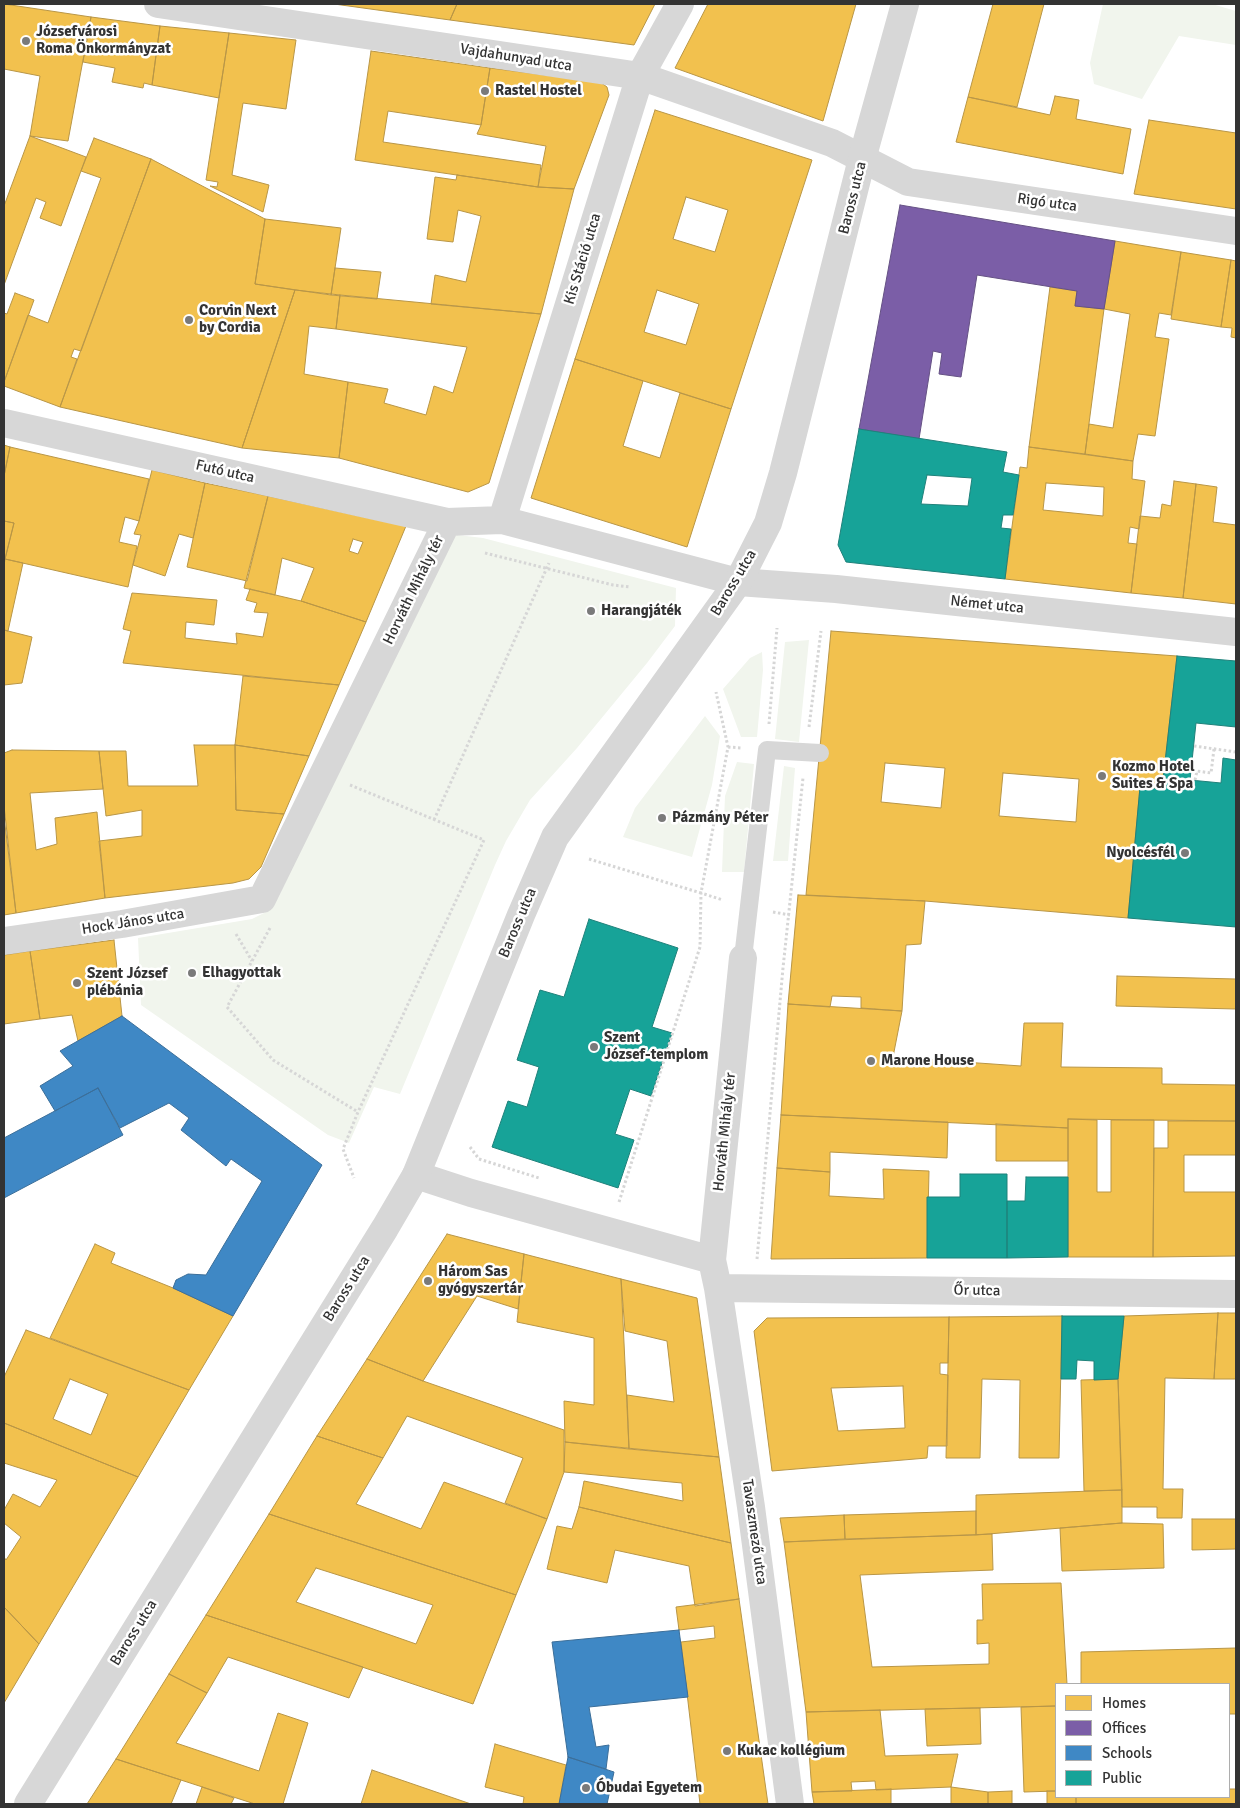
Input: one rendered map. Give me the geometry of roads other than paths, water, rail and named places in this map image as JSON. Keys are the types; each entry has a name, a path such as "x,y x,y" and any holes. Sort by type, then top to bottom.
{"street":[{"name":"Vajdahunyad utca","path":"158,4 640,76 832,142 862,159"},
{"name":"Kis Stáció utca","path":"502,520 640,76 680,4"},
{"name":"Baross utca","path":"28,1804 416,1175 521,914 555,837 738,582 768,523 783,473 862,159 905,4"},
{"name":"Rigó utca","path":"862,159 908,182 1236,231"},
{"name":"Futó utca","path":"4,423 447,522"},
{"name":"Horváth Mihály tér","path":"262,899 447,522 502,520 738,582"},
{"name":"Német utca","path":"738,582 836,589 1236,632"},
{"name":"Hock János utca","path":"4,941 122,924 262,899"},
{"name":"Horváth Mihály tér","path":"712,1260 743,958"},
{"path":"416,1175 471,1194 712,1260"},
{"name":"Tavaszmező utca","path":"712,1260 718,1288 751,1507 790,1804"},
{"name":"Őr utca","path":"718,1288 1236,1294"}],"lane":[{"name":"Horváth Mihály tér","path":"743,958 767,750 813,753"}],"place":[{"name":"Józsefvárosi Roma Önkormányzat","path":"26,41"},
{"name":"Rastel Hostel","path":"485,91"},
{"name":"Corvin Next by Cordia","path":"189,320"},
{"name":"Harangjáték","path":"591,611"},
{"name":"Kozmo Hotel Suites & Spa","path":"1102,776"},
{"name":"Pázmány Péter","path":"662,818"},
{"name":"Nyolcésfél","path":"1185,853"},
{"name":"Elhagyottak","path":"192,973"},
{"name":"Szent József plébánia","path":"77,983"},
{"name":"Szent József-templom","path":"594,1047"},
{"name":"Marone House","path":"871,1061"},
{"name":"Három Sas gyógyszertár","path":"428,1281"},
{"name":"Kukac kollégium","path":"727,1751"},
{"name":"Óbudai Egyetem","path":"586,1788"}]}
